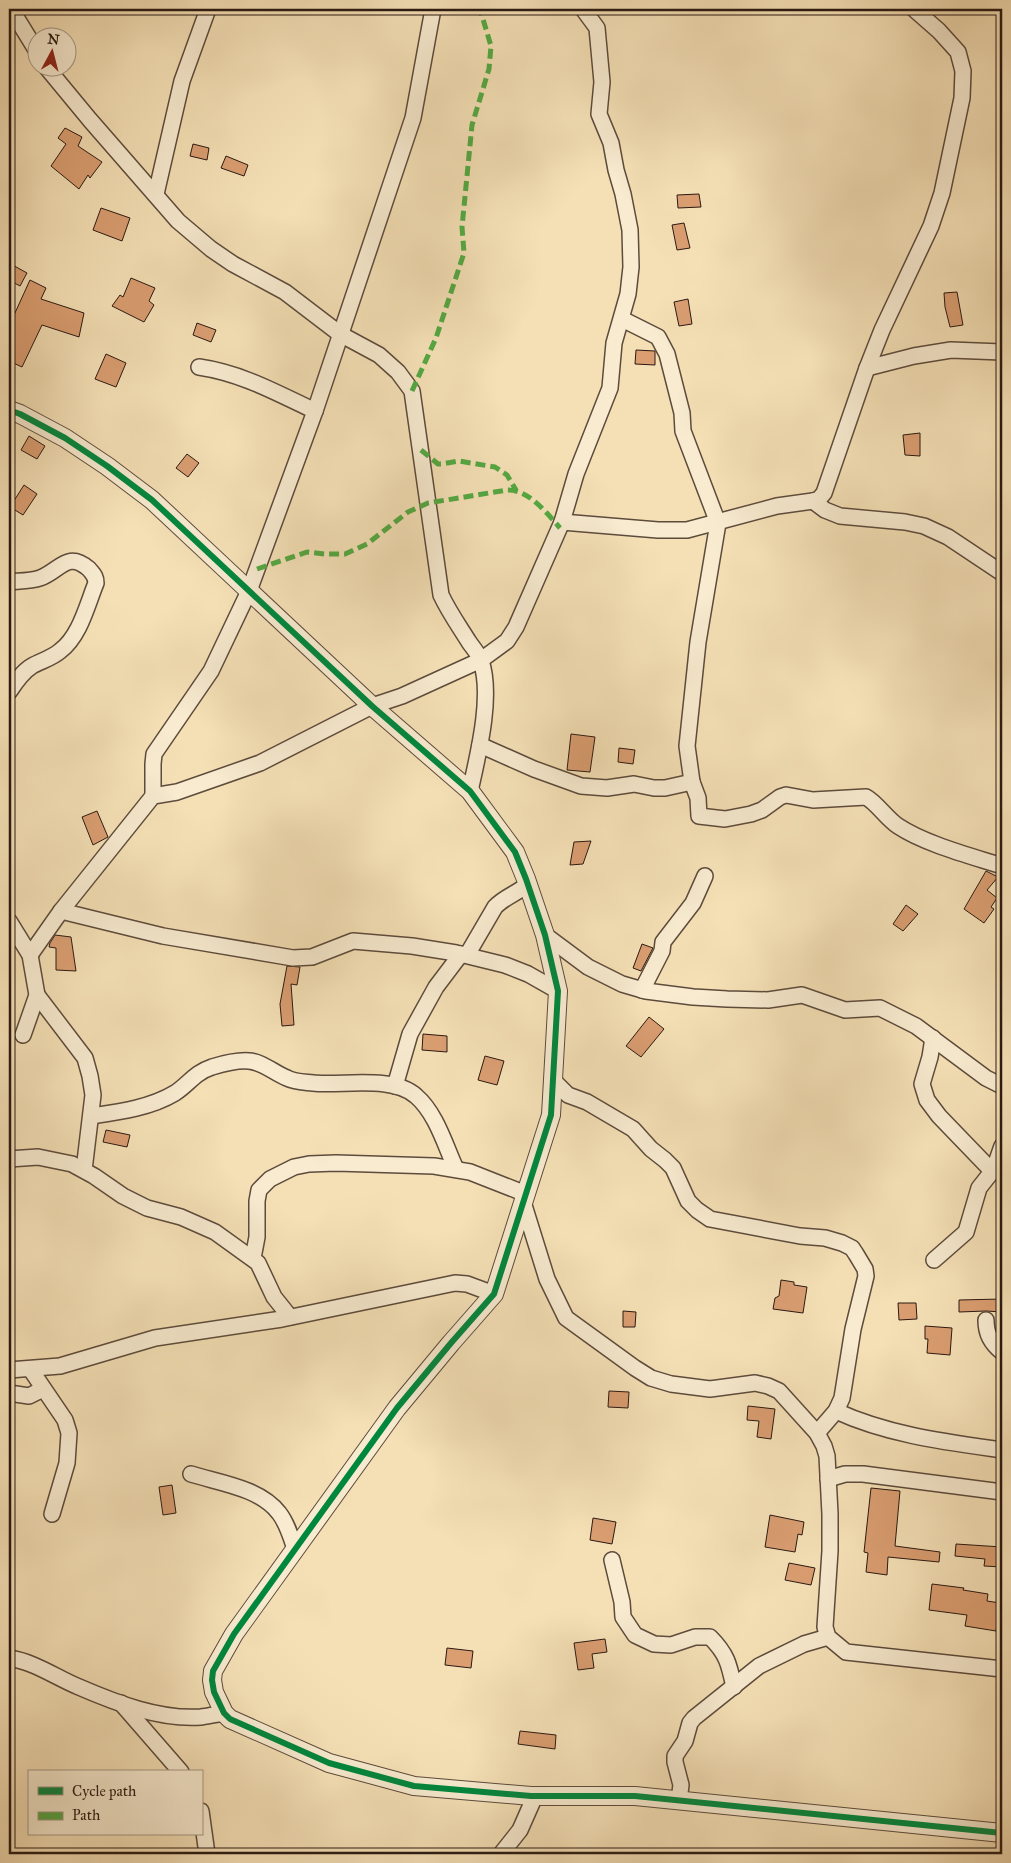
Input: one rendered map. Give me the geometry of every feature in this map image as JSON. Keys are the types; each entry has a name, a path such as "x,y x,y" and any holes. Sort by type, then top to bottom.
{"street":[{"path":"11,9 28,37"},
{"path":"156,194 182,81 208,9"},
{"path":"30,955 61,911 153,796 152,764 154,754 211,671 249,591 315,411 413,118 433,9"},
{"path":"153,796 177,792 260,763 372,706 402,696 481,660 507,641 516,627 562,522 576,474 610,388 614,343 628,294 631,267 630,230 623,194 611,143 599,114 602,82 597,28 583,9"},
{"path":"562,522 658,530 687,530 778,506 813,500 819,498 824,493 882,330 931,226 942,193 962,98 963,71 958,52 939,31 914,9"},
{"path":"55,78 178,221 211,249 233,264 285,292 340,334 379,355 390,364 412,391 441,595 448,610 481,660 485,696 480,745 470,791"},
{"path":"622,319 658,337 667,354 682,413 683,431 718,523 692,687 687,746 692,782 698,798 698,813 700,817 725,819 757,812 786,795 813,800 866,797 896,825 954,851 1002,866"},
{"path":"867,368 914,356 951,350 1002,352"},
{"path":"199,367 219,370 255,382 315,411"},
{"path":"9,410 65,438 152,500 307,643 372,706 470,791 515,852 545,935 558,991 551,1114 494,1294 398,1408 234,1634 213,1672 214,1692 224,1713 230,1719 264,1736 329,1763 414,1786 535,1796 635,1796 1002,1833"},
{"path":"813,500 825,510 840,516 905,522 924,526 955,541 1002,573"},
{"path":"9,582 40,578 63,564 73,561 80,562 93,574 96,583 71,640 59,652 30,667 20,676 9,692"},
{"path":"480,745 534,769 581,786 607,788 634,784 665,788 692,782"},
{"path":"642,990 662,950 663,942 693,902 705,876"},
{"path":"395,1086 410,1034 436,987 464,955 495,907 528,884"},
{"path":"61,911 163,936 293,958 312,956 353,941 398,944 464,955 505,965 528,974 558,991"},
{"path":"9,921 30,955 37,995 85,1058 93,1096 84,1170"},
{"path":"545,935 588,967 622,984 642,990 693,997 727,999 768,1000 802,995 845,1010 880,1008 916,1026 986,1078 1002,1086"},
{"path":"23,1035 37,995"},
{"path":"933,1038 930,1057 922,1084 927,1100 939,1116 996,1171"},
{"path":"91,1116 118,1112 148,1104 176,1092 198,1072 213,1067 242,1061 257,1062 288,1079 300,1082 370,1083 403,1087 416,1096 431,1113 456,1169"},
{"path":"553,1080 568,1095 587,1102 633,1129 651,1149 666,1160 672,1168 688,1201 697,1210 710,1218 800,1236 825,1238 852,1248 865,1269 866,1276 853,1328 842,1398 836,1411 817,1433"},
{"path":"934,1260 966,1232 979,1188 996,1171 1002,1146"},
{"path":"9,1159 38,1157 72,1164 123,1196 147,1208 181,1217 216,1232 258,1263 274,1297 290,1317"},
{"path":"252,1258 258,1238 258,1190 263,1184 284,1171 309,1164 434,1166 456,1169 470,1172 525,1198"},
{"path":"525,1198 546,1279 566,1318 651,1378 671,1384 710,1389 755,1383 779,1391 817,1433 827,1456 830,1552 825,1627 828,1637 846,1652 1002,1669"},
{"path":"9,1370 31,1370 60,1366 155,1338 290,1317 455,1283 467,1284 494,1294"},
{"path":"986,1320 986,1329 990,1340 1002,1352"},
{"path":"31,1370 65,1420 69,1433 67,1463 52,1514"},
{"path":"9,1393 29,1396 43,1389"},
{"path":"836,1411 858,1421 896,1432 1002,1450"},
{"path":"191,1474 257,1495 271,1504 280,1514 295,1549"},
{"path":"828,1479 845,1474 863,1474 1002,1492"},
{"path":"612,1560 622,1602 623,1617 635,1635 654,1644 671,1645 695,1637 710,1637 722,1650 728,1663 734,1686"},
{"path":"679,1800 681,1785 675,1756 685,1742 690,1723 704,1708 759,1666 804,1644 828,1637"},
{"path":"9,1658 37,1665 79,1687 137,1708 168,1714 200,1717 224,1713"},
{"path":"120,1702 179,1770"},
{"path":"501,1854 520,1830 535,1796"},
{"path":"202,1818 207,1854"}],"building":[{"path":"65,128 82,137 78,146 102,162 90,178 88,175 79,189 51,166 66,144 58,138"},
{"path":"193,144 209,148 207,160 190,156"},
{"path":"226,156 248,165 244,176 221,168"},
{"path":"699,194 701,207 678,208 677,195"},
{"path":"101,208 130,218 122,241 93,230"},
{"path":"684,223 690,248 677,250 672,225"},
{"path":"9,263 27,273 20,286 9,280"},
{"path":"131,278 155,288 149,301 154,305 144,322 112,306 120,295 123,297"},
{"path":"30,280 46,288 41,299 84,313 79,337 42,325 22,367 9,361 9,326"},
{"path":"957,292 963,325 950,327 944,293"},
{"path":"688,299 692,324 679,326 674,302"},
{"path":"197,323 216,330 211,342 193,335"},
{"path":"636,350 655,351 655,365 635,364"},
{"path":"106,354 126,363 116,387 95,379"},
{"path":"920,433 920,456 905,455 903,435"},
{"path":"29,436 45,446 37,459 21,450"},
{"path":"187,454 199,463 188,477 176,468"},
{"path":"24,485 37,494 23,515 10,507"},
{"path":"571,734 595,737 590,772 567,770"},
{"path":"619,748 635,750 633,764 618,762"},
{"path":"97,811 108,837 93,845 82,817"},
{"path":"591,841 583,864 570,865 574,842"},
{"path":"986,871 998,877 987,890 997,898 991,907 994,909 984,923 964,909"},
{"path":"906,905 918,914 903,931 893,924"},
{"path":"55,935 71,937 76,971 56,970 56,948 49,947"},
{"path":"642,944 653,948 641,971 633,968"},
{"path":"287,966 300,967 297,985 291,984 294,1025 282,1026 280,1004"},
{"path":"649,1017 664,1029 641,1057 626,1046"},
{"path":"423,1034 447,1036 447,1052 422,1050"},
{"path":"485,1056 504,1061 497,1085 478,1080"},
{"path":"106,1130 130,1135 127,1147 103,1142"},
{"path":"781,1280 807,1287 803,1313 773,1309 775,1298 779,1296"},
{"path":"1002,1299 1002,1312 959,1312 959,1300"},
{"path":"898,1303 916,1303 917,1319 899,1320"},
{"path":"623,1311 636,1312 635,1327 623,1327"},
{"path":"925,1326 952,1328 950,1355 927,1353 928,1339 925,1339"},
{"path":"609,1391 629,1392 628,1408 608,1407"},
{"path":"748,1406 775,1409 771,1439 757,1437 759,1421 747,1420"},
{"path":"172,1485 176,1513 163,1515 159,1487"},
{"path":"871,1488 900,1491 895,1546 940,1552 939,1562 888,1557 887,1575 866,1572 868,1553 864,1552"},
{"path":"770,1515 804,1522 802,1535 798,1534 795,1552 765,1547"},
{"path":"593,1518 616,1522 612,1544 590,1540"},
{"path":"956,1544 1002,1547 1002,1567 984,1566 985,1559 955,1556"},
{"path":"789,1563 815,1568 811,1585 785,1580"},
{"path":"932,1584 964,1588 963,1590 988,1594 987,1601 1000,1603 996,1631 965,1626 967,1615 929,1610"},
{"path":"605,1639 607,1652 592,1654 594,1668 578,1670 574,1643"},
{"path":"447,1648 473,1651 471,1668 445,1665"},
{"path":"520,1731 556,1735 555,1749 518,1744"}],"marked path":[{"path":"412,391 436,338 464,253 462,227 472,125 489,69 491,46 480,9"},
{"path":"421,450 438,464 459,461 495,467 507,475 516,490"},
{"path":"257,569 307,552 345,554 367,544 408,512 428,503 507,490 522,493 530,498 560,528"}],"cycle path":[{"path":"9,410 65,438 107,466 152,500 372,706 470,791 515,852 545,935 558,991 551,1115 494,1294 397,1408 234,1634 213,1671 214,1692 224,1713 230,1719 329,1763 414,1786 531,1796 635,1796 1002,1833"}]}
